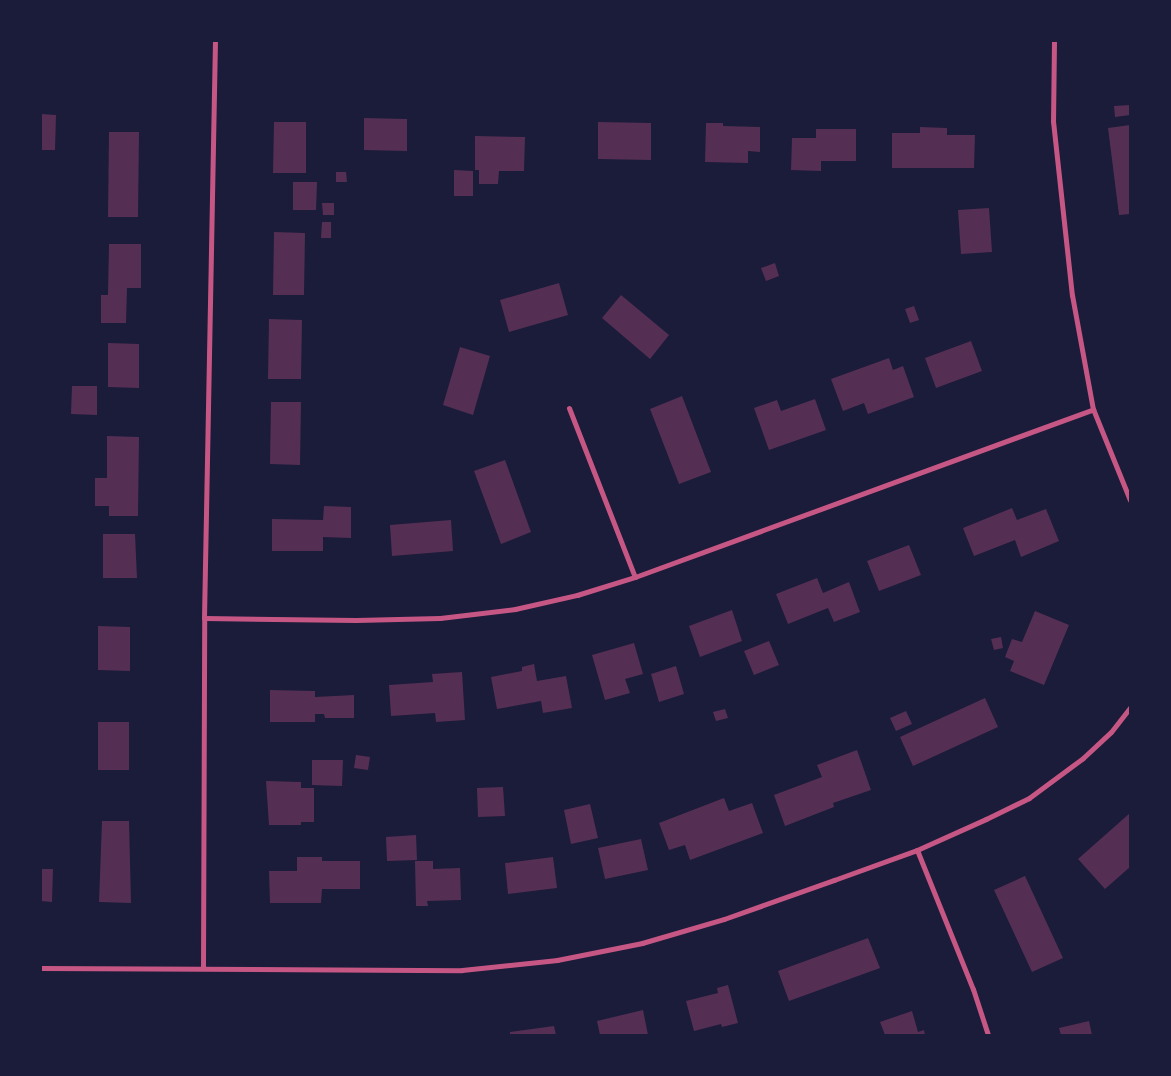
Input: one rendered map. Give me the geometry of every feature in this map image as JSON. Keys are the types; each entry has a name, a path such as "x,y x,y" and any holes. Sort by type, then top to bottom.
{"street":[{"path":"202,968 204,618 215,41"},
{"path":"1054,41 1052,121 1072,295 1093,409 1130,500"},
{"path":"568,408 635,578"},
{"path":"204,618 356,620 440,618 514,609 577,595 635,578 1093,409"},
{"path":"41,968 202,968 311,971 462,970 557,960 642,943 724,919 917,850 1029,798 1084,758 1111,732 1130,708"},
{"path":"917,850 974,988 988,1035"}],"building":[{"path":"1130,105 1130,115 1115,117 1114,106"},
{"path":"41,114 56,115 55,150 41,150"},
{"path":"364,118 407,119 407,151 364,150"},
{"path":"274,122 306,122 306,173 273,173"},
{"path":"598,122 651,123 651,160 598,159"},
{"path":"706,123 723,123 723,126 760,127 760,152 748,151 748,163 705,162"},
{"path":"1130,125 1130,214 1119,215 1108,128"},
{"path":"920,127 947,128 947,135 975,135 974,168 892,168 892,133 920,133"},
{"path":"816,129 856,129 856,161 821,161 821,171 791,170 792,138 816,138"},
{"path":"109,132 139,132 138,217 108,217"},
{"path":"475,136 525,137 524,171 499,171 498,184 479,184 479,170 475,170"},
{"path":"454,170 473,171 473,196 454,196"},
{"path":"336,172 346,172 347,182 336,182"},
{"path":"293,182 317,182 316,210 293,210"},
{"path":"322,203 334,203 334,215 323,215"},
{"path":"989,208 992,252 961,254 958,210"},
{"path":"322,222 331,222 331,238 321,238"},
{"path":"274,232 305,233 304,295 273,295"},
{"path":"109,244 141,244 141,288 127,288 126,323 101,323 101,295 108,295"},
{"path":"775,263 779,276 766,281 761,268"},
{"path":"559,283 568,315 509,332 500,300"},
{"path":"621,295 669,335 650,359 602,318"},
{"path":"914,306 919,320 910,323 905,309"},
{"path":"269,319 302,320 301,379 268,379"},
{"path":"971,341 982,371 936,388 925,358"},
{"path":"108,343 139,344 139,388 108,387"},
{"path":"460,347 490,356 473,415 443,405"},
{"path":"889,358 893,370 903,366 914,397 868,414 864,403 843,411 831,379"},
{"path":"72,386 97,386 97,415 71,414"},
{"path":"682,396 711,472 679,484 650,409"},
{"path":"815,399 826,430 769,450 754,408 777,400 781,411"},
{"path":"271,402 301,402 300,465 270,464"},
{"path":"107,436 139,437 138,516 109,516 109,506 95,506 95,478 107,478"},
{"path":"505,460 531,532 501,544 474,471"},
{"path":"324,506 351,507 351,538 323,537 323,551 272,551 272,519 323,520"},
{"path":"1012,508 1017,520 1046,509 1059,541 1021,557 1015,540 974,556 963,528"},
{"path":"451,520 453,551 392,556 390,525"},
{"path":"103,534 135,534 137,578 103,578"},
{"path":"909,545 921,575 879,591 867,561"},
{"path":"817,578 823,593 849,582 860,612 834,622 828,608 788,624 776,594"},
{"path":"732,610 742,641 700,657 689,626"},
{"path":"1035,611 1069,625 1044,685 1010,671 1014,661 1005,657 1012,639 1022,642"},
{"path":"98,626 130,627 130,671 98,670"},
{"path":"1001,637 1003,648 994,650 991,639"},
{"path":"769,641 779,665 754,675 744,651"},
{"path":"634,643 643,674 625,679 630,693 605,700 592,655"},
{"path":"534,664 537,681 566,676 572,708 543,713 541,701 497,709 491,677 522,671 522,667"},
{"path":"676,666 684,694 659,702 651,674"},
{"path":"462,672 465,720 436,722 435,713 391,716 389,685 433,682 432,674"},
{"path":"270,690 315,691 315,697 354,695 354,718 325,718 324,714 315,714 315,722 270,722"},
{"path":"985,698 998,727 913,766 900,737"},
{"path":"725,709 728,718 716,721 713,712"},
{"path":"906,711 912,724 896,731 890,718"},
{"path":"98,722 129,722 129,770 98,770"},
{"path":"857,750 871,790 833,803 834,807 785,826 774,795 822,777 817,765"},
{"path":"356,755 370,757 368,770 354,768"},
{"path":"312,760 343,760 342,786 312,785"},
{"path":"266,781 301,782 301,788 314,788 314,822 301,822 301,825 269,825"},
{"path":"503,787 505,816 478,817 477,788"},
{"path":"724,798 729,811 752,803 763,833 690,860 685,845 669,850 659,823"},
{"path":"590,804 598,838 571,844 564,810"},
{"path":"1130,813 1130,867 1105,889 1078,859"},
{"path":"102,821 129,821 131,903 99,902"},
{"path":"416,835 417,860 387,861 386,837"},
{"path":"641,839 648,870 605,879 598,848"},
{"path":"297,857 322,857 322,861 360,861 360,889 322,889 321,903 270,903 269,871 297,871"},
{"path":"553,857 557,888 508,894 505,863"},
{"path":"415,861 433,861 433,869 460,868 461,900 427,901 428,906 416,906"},
{"path":"41,869 53,869 52,902 41,901"},
{"path":"1025,876 1063,958 1032,972 994,890"},
{"path":"868,938 880,968 789,1001 778,971"},
{"path":"728,985 738,1023 722,1027 721,1024 694,1031 686,1001 718,993 717,988"},
{"path":"643,1010 648,1035 600,1035 597,1021"},
{"path":"912,1011 918,1032 924,1030 925,1035 885,1035 880,1022"},
{"path":"1089,1021 1092,1035 1061,1035 1059,1028"},
{"path":"554,1026 556,1035 510,1035 510,1032"}]}
